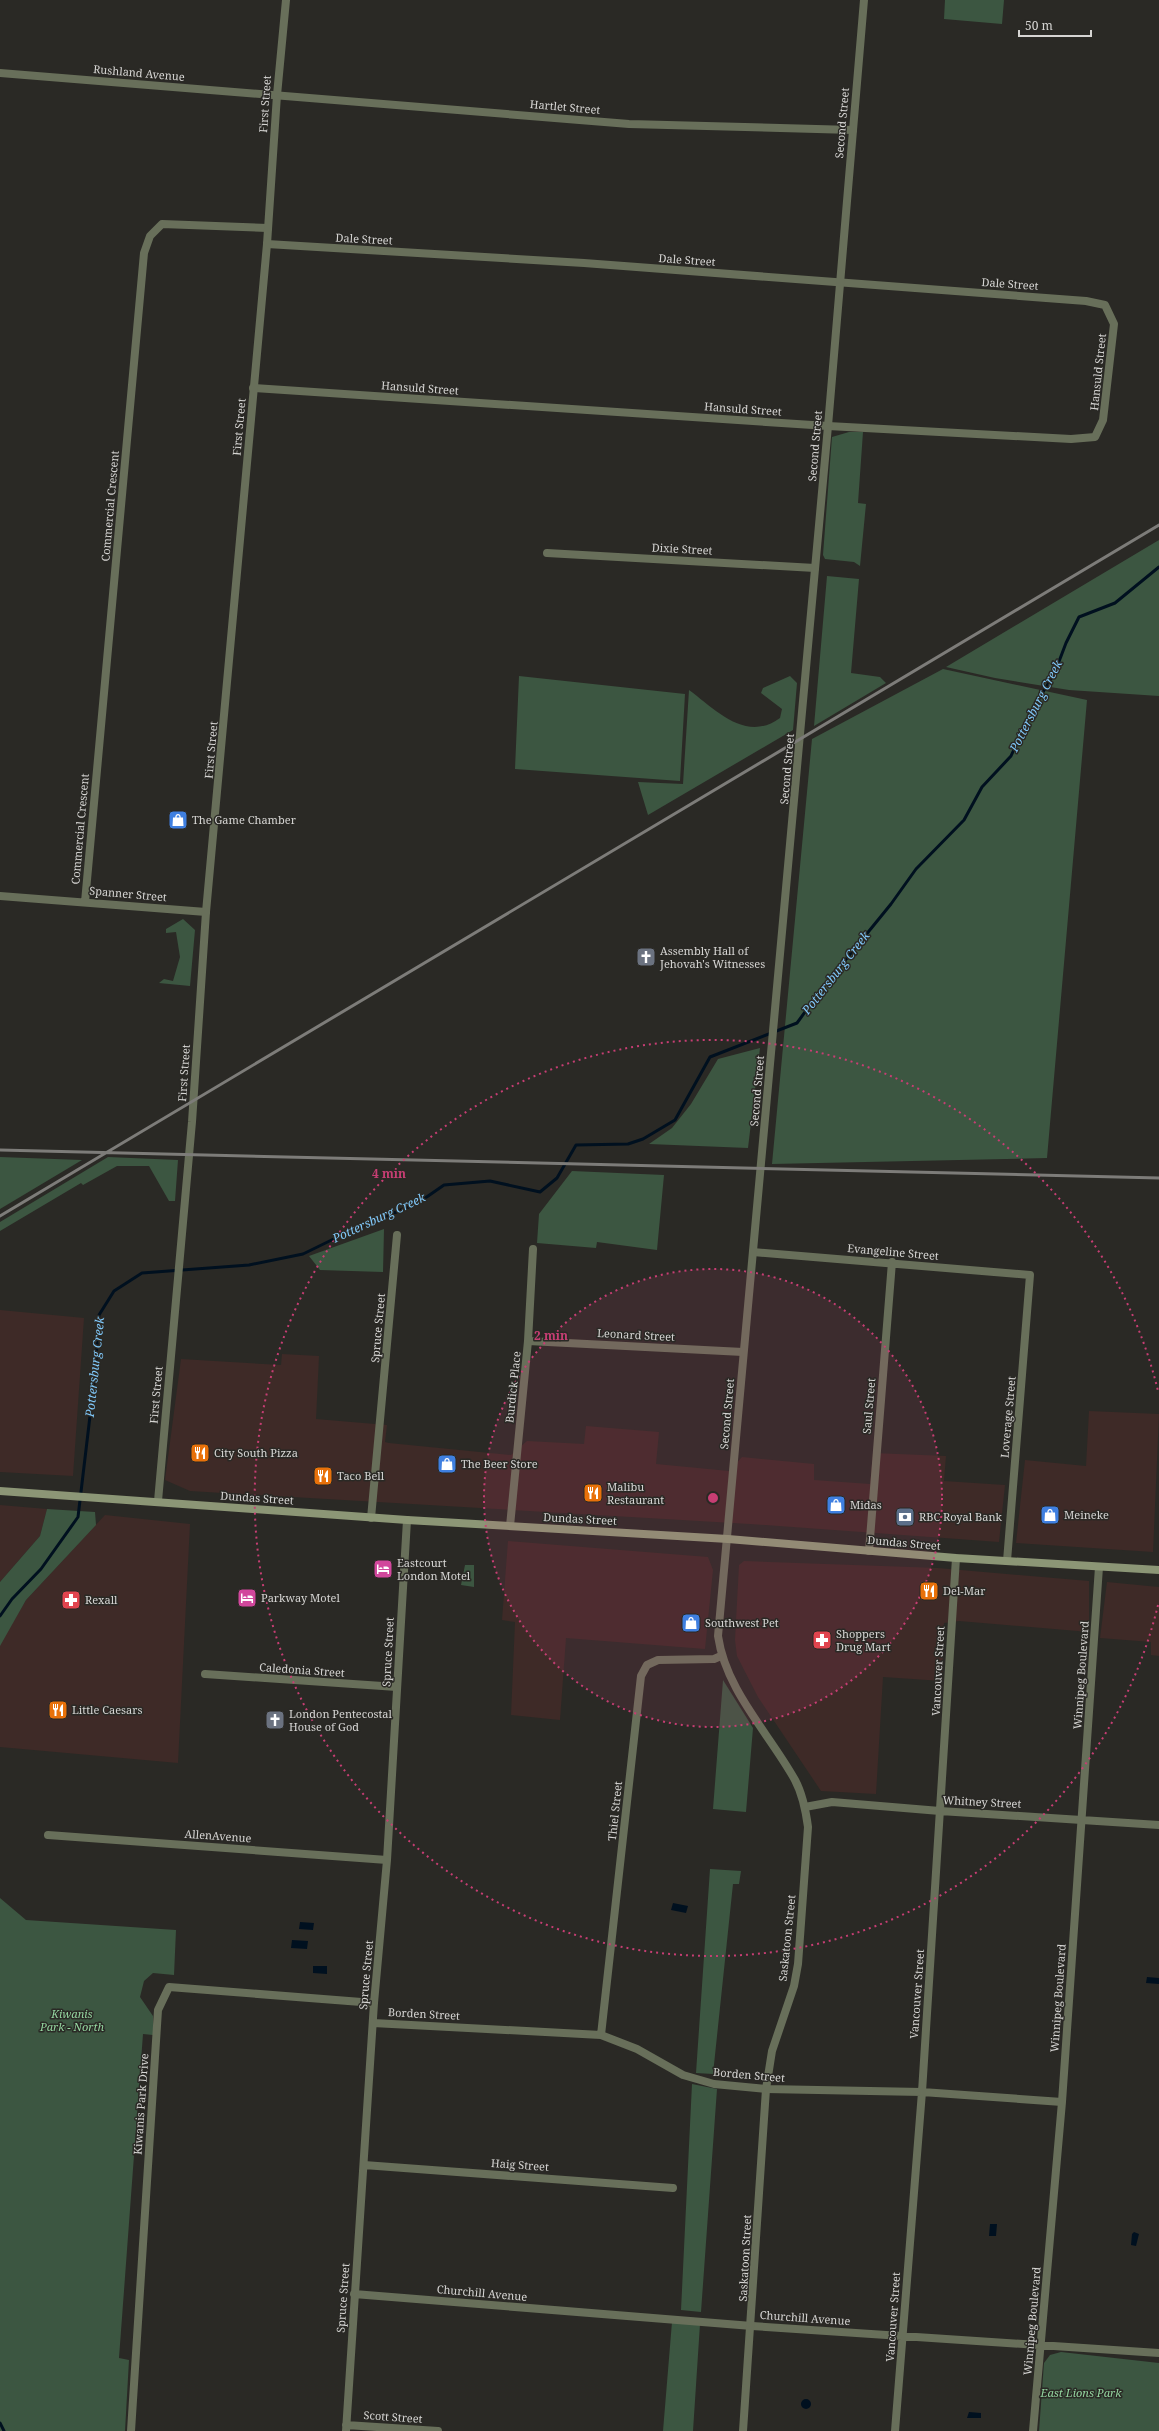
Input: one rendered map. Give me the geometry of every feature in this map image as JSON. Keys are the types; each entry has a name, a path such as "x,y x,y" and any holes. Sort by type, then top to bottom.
{"main road":[{"name":"Dundas Street","path":"0,1491 371,1518 728,1539 956,1558 1159,1570"}],"street":[{"name":"First Street","path":"158,1502 178,1255 192,1122 206,912 267,244 277,95 286,0"},
{"name":"Second Street","path":"728,1539 743,1352 776,1006 828,426 864,0"},
{"name":"Rushland Avenue","path":"0,73 277,95"},
{"name":"Hartlet Street","path":"277,95 629,124 853,130"},
{"name":"Commercial Crescent","path":"85,902 144,253 150,236 162,224 268,228"},
{"name":"Dale Street","path":"267,244 584,263 1086,301 1104,305"},
{"name":"Hansuld Street","path":"253,388 828,426 1071,439 1095,438 1103,420 1114,324 1104,305"},
{"name":"Dixie Street","path":"547,553 815,568"},
{"name":"Spanner Street","path":"0,896 206,912"},
{"name":"Spruce Street","path":"371,1518 397,1235"},
{"name":"Burdick Place","path":"510,1526 528,1341 533,1250"},
{"name":"Evangeline Street","path":"753,1252 892,1262 1030,1275"},
{"name":"Saul Street","path":"869,1551 892,1262"},
{"name":"Loverage Street","path":"1007,1561 1030,1275"},
{"name":"Leonard Street","path":"528,1341 743,1352"},
{"name":"Spruce Street","path":"346,2428 374,2003 387,1860 407,1520"},
{"name":"Saskatoon Street","path":"728,1539 718,1636 721,1656 734,1685 796,1781 805,1807 808,1827 798,1964 794,1986 772,2051 766,2089 752,2326 743,2431"},
{"name":"Vancouver Street","path":"895,2431 922,2092 956,1558"},
{"name":"Winnipeg Boulevard","path":"1033,2431 1062,2102 1099,1567"},
{"name":"Thiel Street","path":"601,2035 641,1676 647,1665 658,1660 714,1659 721,1656"},
{"name":"Caledonia Street","path":"205,1674 397,1687"},
{"name":"Whitney Street","path":"805,1807 832,1802 940,1811 1082,1818 1159,1825"},
{"name":"AllenAvenue","path":"48,1835 387,1860"},
{"name":"Kiwanis Park Drive","path":"131,2431 158,2010 165,1994 169,1987 374,2003"},
{"name":"Borden Street","path":"373,2023 601,2035 637,2049 689,2077 714,2084 766,2089 922,2092 1062,2102"},
{"name":"Haig Street","path":"364,2165 674,2188"},
{"name":"Churchill Avenue","path":"354,2294 752,2326 1159,2354"},
{"name":"Scott Street","path":"346,2428 438,2431"}],"shaded area":[{"path":"0,1310 84,1318 73,1476 0,1472"},
{"path":"282,1354 319,1356 316,1419 387,1425 385,1442 389,1443 511,1455 527,1441 584,1444 586,1426 659,1432 656,1464 729,1471 742,1457 814,1464 814,1480 870,1484 873,1453 946,1456 944,1481 1005,1485 999,1542 750,1524 190,1491 165,1480 181,1359 281,1365"},
{"path":"1089,1411 1159,1414 1153,1552 1016,1543 1025,1460 1086,1466"},
{"path":"0,1505 47,1509 40,1536 0,1582"},
{"path":"105,1515 190,1524 178,1763 0,1747 0,1644 26,1600"},
{"path":"508,1541 708,1557 713,1570 705,1649 566,1638 560,1720 511,1715 515,1622 502,1620"},
{"path":"744,1561 938,1568 1089,1581 1089,1632 959,1621 944,1623 942,1681 883,1677 876,1794 821,1791 758,1697 737,1656 735,1640 739,1565"},
{"path":"1107,1582 1159,1587 1159,1656 1151,1655 1151,1642 1100,1638"}],"green space":[{"path":"945,0 1004,0 1002,24 944,19"},
{"path":"849,432 863,432 858,503 866,504 860,566 854,562 825,559 823,555 832,437"},
{"path":"1159,540 1159,696 1069,690 995,678 946,667"},
{"path":"827,576 859,579 851,673 880,677 886,683 814,726"},
{"path":"943,669 1087,700 1047,1158 772,1164 812,739"},
{"path":"519,676 685,694 680,781 515,769"},
{"path":"790,676 797,683 793,730 648,815 638,782 683,784 689,690 732,721 755,727 767,725 780,718 782,709 761,693 763,688"},
{"path":"183,919 195,930 190,986 159,983 164,979 173,981 180,957 176,932 166,933 166,929"},
{"path":"760,1048 748,1148 649,1144 672,1128 691,1104 718,1059"},
{"path":"0,1157 82,1160 0,1209"},
{"path":"108,1157 178,1160 175,1201 169,1201 149,1166 117,1166 83,1185 81,1183 0,1231 0,1222"},
{"path":"572,1171 664,1175 657,1250 597,1242 596,1248 537,1243 539,1214"},
{"path":"384,1229 383,1272 320,1270 309,1256"},
{"path":"47,1509 95,1512 96,1525 26,1600 0,1646 0,1582 40,1536"},
{"path":"465,1565 474,1565 474,1587 461,1585"},
{"path":"723,1680 753,1728 746,1812 713,1809"},
{"path":"710,1869 741,1871 739,1884 733,1884 713,2074 696,2073"},
{"name":"Kiwanis Park - North","path":"0,1898 26,1920 176,1930 174,1975 153,1973 144,1981 140,1997 153,2016 153,2035 143,2034 119,2358 129,2360 125,2431 0,2431"},
{"path":"692,2084 717,2089 701,2312 681,2310"},
{"path":"672,2322 700,2324 693,2431 663,2431"},
{"name":"East Lions Park","path":"1061,2352 1159,2363 1159,2431 1039,2431 1044,2363 1050,2355"}],"water":[{"path":"673,1903 688,1906 686,1913 671,1910"},
{"path":"300,1922 314,1923 313,1930 299,1929"},
{"path":"292,1940 308,1941 307,1949 291,1948"},
{"path":"313,1966 327,1966 327,1974 313,1973"},
{"path":"1147,1977 1159,1978 1159,1984 1146,1983"},
{"path":"990,2224 997,2224 996,2236 989,2236"},
{"path":"1134,2232 1139,2234 1136,2246 1131,2245 1132,2234"},
{"path":"806,2399 811,2404 806,2409 801,2404"},
{"path":"969,2412 981,2413 981,2418 967,2418"}],"waterway":[{"name":"Pottersburg Creek","path":"0,1616 12,1599 41,1569 78,1517 95,1374 99,1315 114,1291 142,1273 249,1265 303,1254 350,1231 418,1203 444,1185 490,1181 540,1192 557,1178 576,1145 628,1144 643,1139 675,1120 710,1057 797,1023 821,990 891,904 916,869 964,820 982,787 1011,756 1031,712 1055,672 1066,643 1079,617 1115,603 1159,567"},
{"name":"Pottersburg Creek","path":"0,2423 4,2431"}],"railway":[{"path":"0,1216 1159,525"},
{"path":"0,1150 1159,1178"}],"place":[{"name":"The Game Chamber","path":"178,820"},
{"name":"Assembly Hall of Jehovah's Witnesses","path":"646,957"},
{"name":"City South Pizza","path":"200,1453"},
{"name":"The Beer Store","path":"447,1464"},
{"name":"Taco Bell","path":"323,1476"},
{"name":"Malibu Restaurant","path":"593,1493"},
{"name":"Midas","path":"836,1505"},
{"name":"Meineke","path":"1050,1515"},
{"name":"RBC Royal Bank","path":"905,1517"},
{"name":"Eastcourt London Motel","path":"383,1569"},
{"name":"Del-Mar","path":"929,1591"},
{"name":"Parkway Motel","path":"247,1598"},
{"name":"Rexall","path":"71,1600"},
{"name":"Southwest Pet","path":"691,1623"},
{"name":"Shoppers Drug Mart","path":"822,1640"},
{"name":"Little Caesars","path":"58,1710"},
{"name":"London Pentecostal House of God","path":"275,1720"}]}
